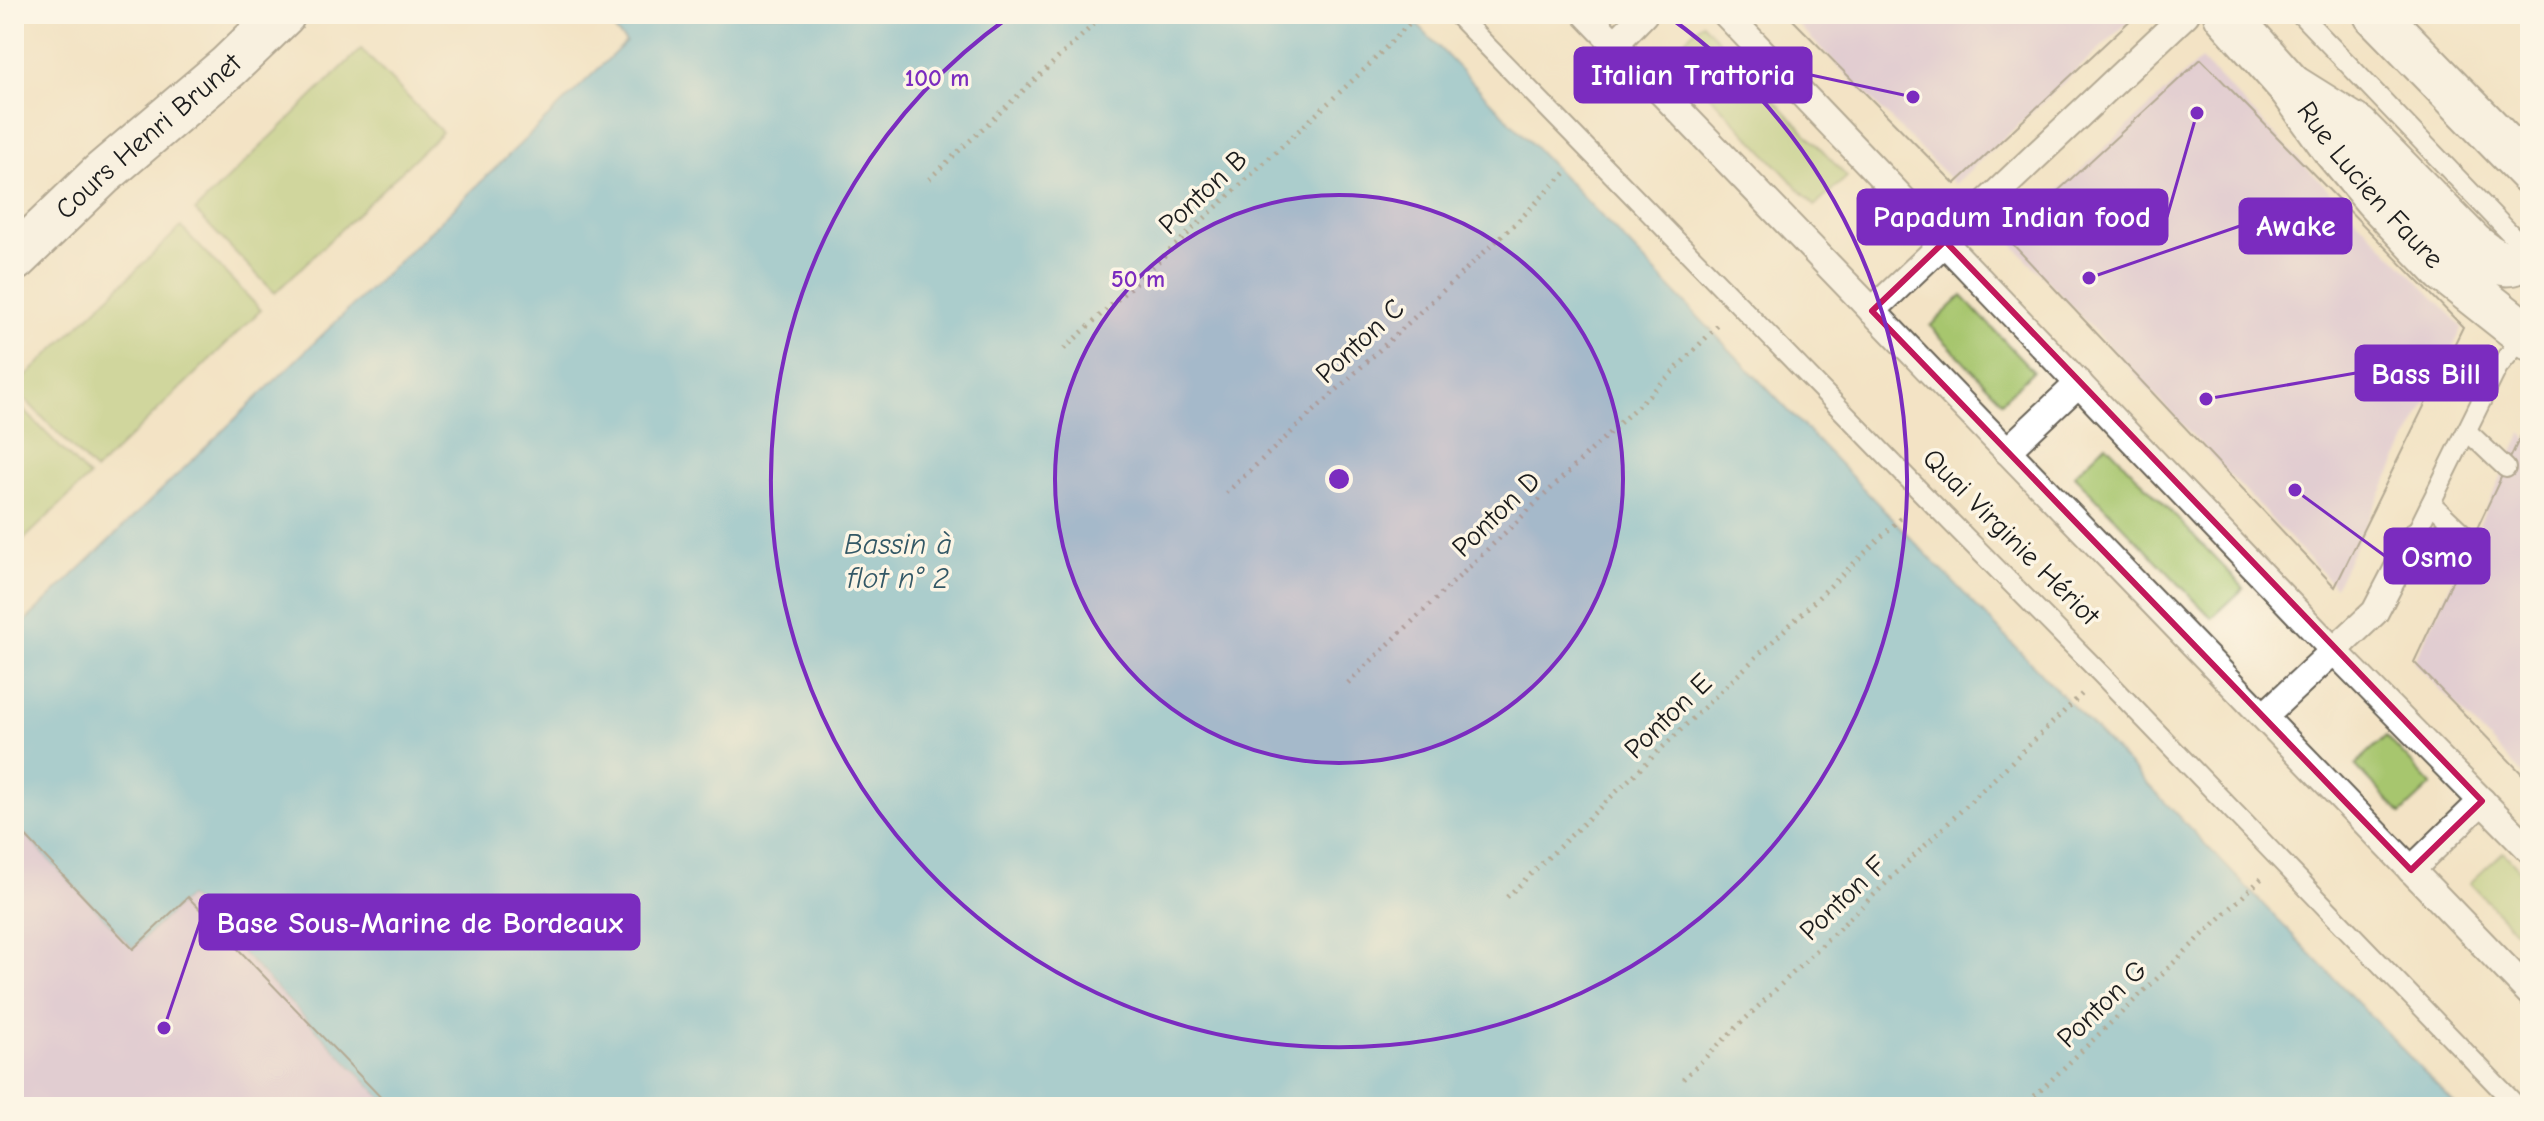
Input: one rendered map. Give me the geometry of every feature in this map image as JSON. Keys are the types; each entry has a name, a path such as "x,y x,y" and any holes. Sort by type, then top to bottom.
{"main road":[{"name":"Cours Henri Brunet","path":"14,259 102,174 228,67 283,14"},
{"name":"Rue Lucien Faure","path":"2226,14 2290,86 2365,186 2436,262 2528,334"},
{"path":"2376,14 2530,172"},
{"path":"2290,86 2357,128 2472,245 2492,260 2508,264 2521,261 2530,253"}],"street":[{"name":"Quai Virginie Hériot","path":"1586,14 2530,993"},
{"path":"1615,44 1644,14"},
{"path":"1726,14 2334,651 2530,850"},
{"path":"1872,311 2186,14"},
{"path":"2007,451 2079,383"},
{"path":"2265,715 2375,612 2414,537"},
{"path":"2411,870 2482,801"}],"lane":[{"name":"Quai Virginie Hériot","path":"1456,14 2102,675 2518,1107"},
{"path":"2300,14 2530,253"},
{"path":"2414,537 2498,367 2528,334"},
{"path":"2467,431 2506,468"},
{"path":"2431,503 2471,541"}],"path":[{"path":"929,179 1105,14"},
{"name":"Ponton B","path":"1064,349 1369,65 1418,14"},
{"name":"Ponton C","path":"1226,493 1522,217 1570,168"},
{"name":"Ponton D","path":"1348,683 1719,325"},
{"name":"Ponton E","path":"1507,897 1904,516"},
{"name":"Ponton F","path":"1683,1079 2080,696"},
{"name":"Ponton G","path":"2023,1107 2257,883"}],"highlighted area":[{"path":"1945,241 2482,801 2411,870 1872,311"}],"green space":[{"path":"1702,23 1847,177 1815,206 1670,53"},
{"path":"361,49 442,132 275,293 195,211"},
{"path":"181,227 261,310 95,471 14,388"},
{"path":"1962,296 2033,371 2002,401 1930,326"},
{"path":"14,400 89,477 14,549"},
{"path":"2106,444 2244,588 2212,618 2074,475"},
{"path":"2386,736 2432,785 2401,814 2355,765"},
{"path":"2503,852 2530,881 2530,947 2470,883"}],"water":[{"name":"Bassin à flot n° 2","path":"599,14 1407,14 2458,1107 390,1107 188,897 133,949 14,824 14,632 626,42"}],"building":[{"path":"1787,14 2137,14 1955,184"},
{"path":"2201,59 2463,327 2335,587 2007,238"},
{"path":"2522,433 2530,441 2530,782 2414,662"},
{"path":"14,824 133,949 188,897 390,1107 14,1107"}],"place":[{"name":"Italian Trattoria","path":"1913,97"},
{"name":"Papadum Indian food","path":"2197,113"},
{"name":"Awake","path":"2089,278"},
{"name":"Bass Bill","path":"2206,399"},
{"name":"Osmo","path":"2295,490"},
{"name":"Base Sous-Marine de Bordeaux","path":"164,1028"}]}
